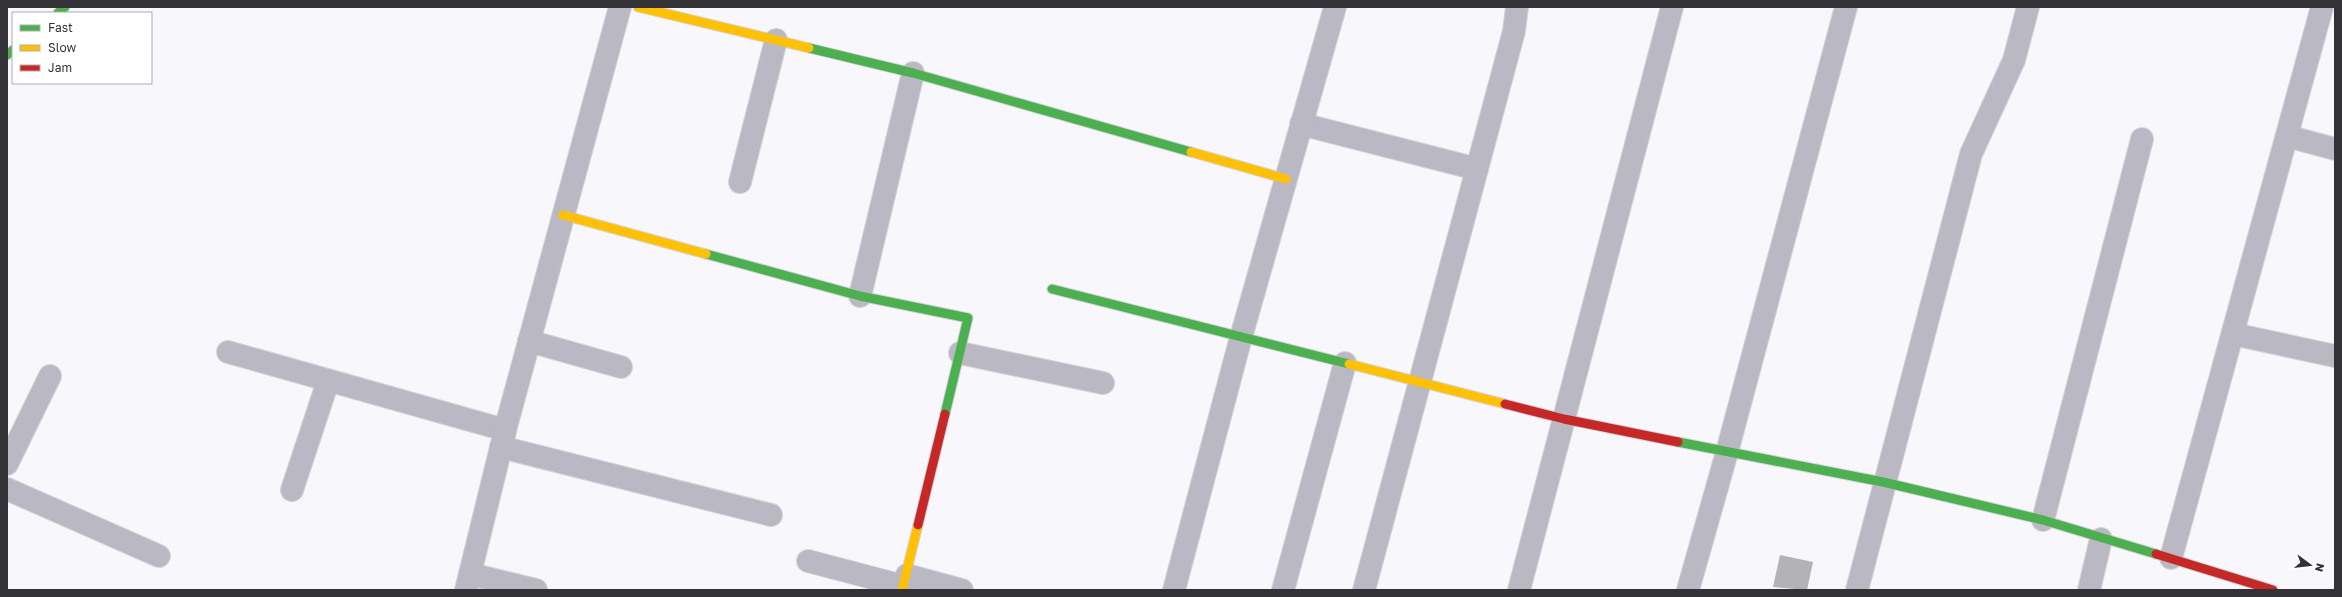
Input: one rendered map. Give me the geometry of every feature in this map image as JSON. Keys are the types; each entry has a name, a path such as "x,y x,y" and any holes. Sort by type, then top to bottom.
{"street":[{"path":"536,590 468,582 503,438 620,7"},
{"path":"638,7 913,73 1286,179"},
{"path":"1174,590 1241,337 1335,7"},
{"path":"1364,590 1478,169 1514,31 1517,7"},
{"path":"1519,590 1672,7"},
{"path":"1688,590 1727,452 1846,7"},
{"path":"1857,590 1883,482 1971,154 2014,60 2028,7"},
{"path":"2171,558 2322,7"},
{"path":"740,182 776,40"},
{"path":"860,296 913,73"},
{"path":"1301,124 1478,169"},
{"path":"2287,136 2335,149"},
{"path":"2042,520 2142,139"},
{"path":"564,216 860,296 968,318 904,584"},
{"path":"1052,289 1564,419 1883,482 2042,520 2101,540 2171,558 2273,590"},
{"path":"2233,334 2335,356"},
{"path":"529,341 621,367"},
{"path":"228,352 328,381 503,438 771,515"},
{"path":"960,353 1102,383"},
{"path":"1283,590 1345,363"},
{"path":"7,464 50,376"},
{"path":"292,490 328,381"},
{"path":"7,489 159,556"},
{"path":"2089,590 2101,540"},
{"path":"808,561 904,584 962,590"}],"building":[{"path":"1780,555 1813,562 1807,590 1773,587"}],"traffic: fast":[{"path":"59,12 65,7"},
{"path":"809,48 913,73 1191,152"},
{"path":"7,55 12,51"},
{"path":"706,254 860,296 968,318 945,414"},
{"path":"1052,289 1349,364"},
{"path":"1678,442 1883,482 2043,520 2156,554"}],"traffic: slow":[{"path":"638,7 809,48"},
{"path":"1191,152 1286,179"},
{"path":"563,215 706,254"},
{"path":"1349,364 1505,404"},
{"path":"902,590 918,525"}],"traffic: jam":[{"path":"1505,404 1564,419 1678,442"},
{"path":"918,525 945,414"},
{"path":"2156,554 2273,590"}]}
